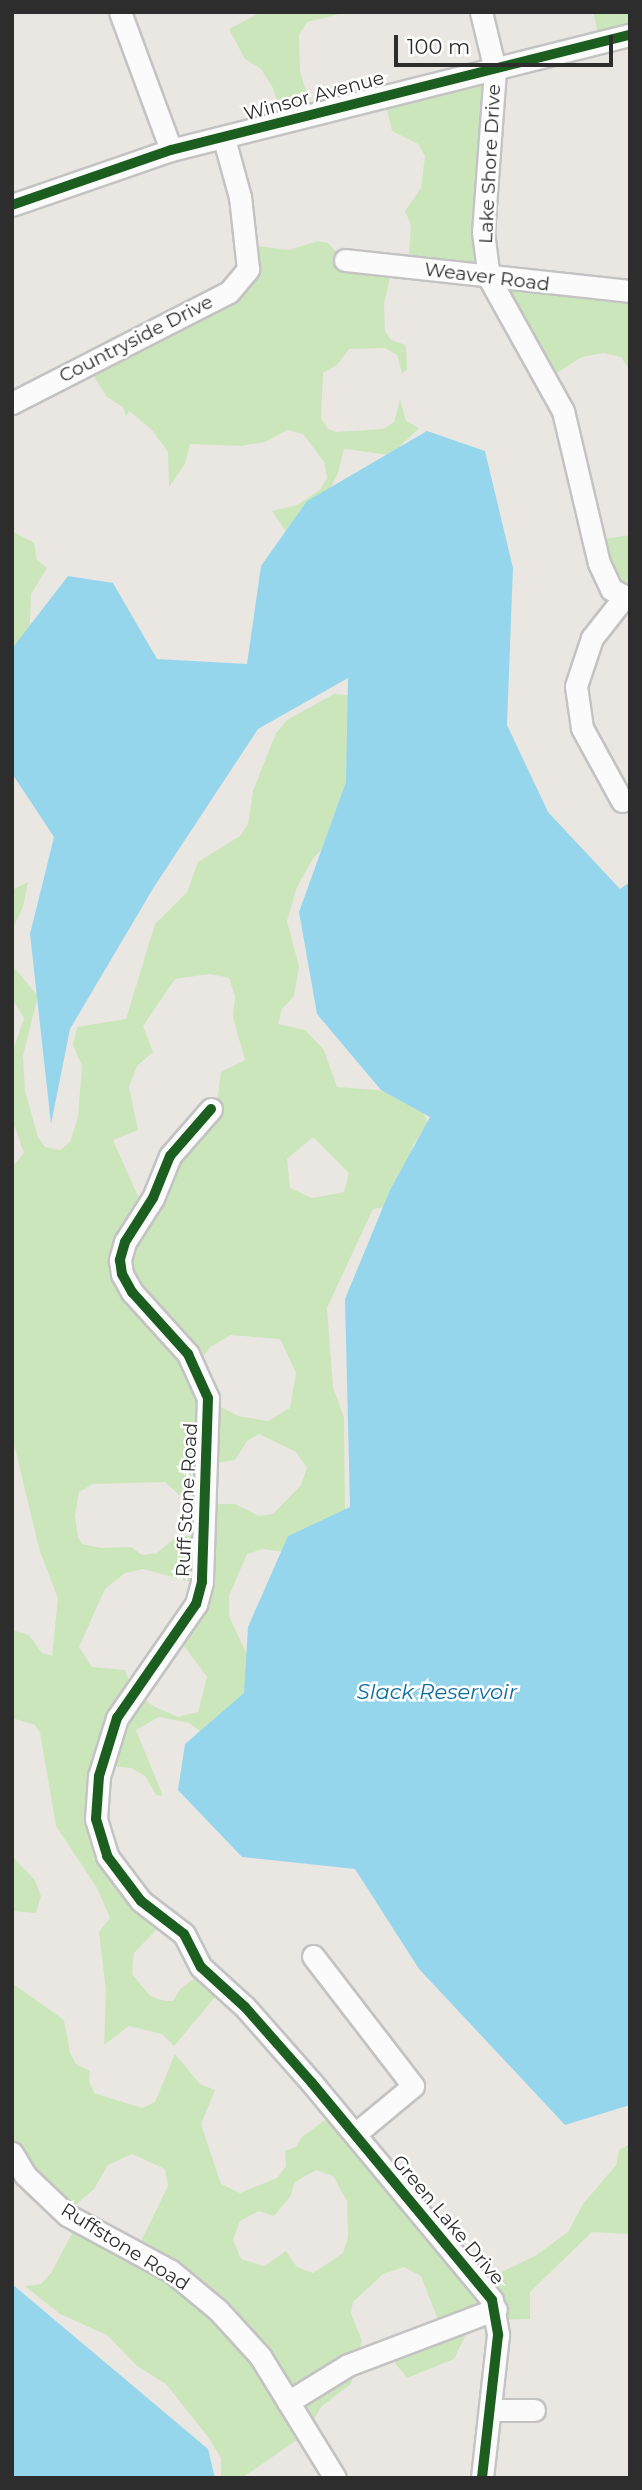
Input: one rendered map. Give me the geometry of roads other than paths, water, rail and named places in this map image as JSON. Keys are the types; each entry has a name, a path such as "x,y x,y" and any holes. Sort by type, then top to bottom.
{"street":[{"path":"120,12 171,150"},
{"name":"Lake Shore Drive","path":"481,12 495,70 483,232 489,278 563,411 599,563 611,589 627,598"},
{"name":"Winsor Avenue","path":"12,205 171,150 224,139 390,93 495,70 630,35"},
{"name":"Countryside Drive","path":"12,403 229,292 248,269 240,197 224,139"},
{"name":"Weaver Road","path":"345,260 489,278 630,291"},
{"path":"622,801 582,728 576,686 592,638 627,598"},
{"name":"Ruff Stone Road","path":"211,1108 170,1156 153,1198 125,1242 120,1260 122,1274 132,1292 188,1354 208,1398 202,1582 196,1604 117,1718 99,1776 96,1819 107,1856 141,1901 184,1934 201,1967 261,2026"},
{"path":"313,1956 412,2087 355,2134"},
{"name":"Green Lake Drive","path":"261,2026 475,2275 496,2309 496,2361 482,2478"},
{"name":"Ruffstone Road","path":"12,2153 25,2175 67,2215 170,2271 218,2310 260,2356 335,2478"},
{"path":"288,2402 348,2365 496,2309"},
{"path":"490,2410 534,2410"}],"water":[{"name":"Slack Reservoir","path":"427,431 485,451 513,568 507,725 548,812 620,889 630,882 630,2105 565,2125 419,1969 355,1869 242,1857 178,1790 185,1744 244,1693 248,1627 288,1536 350,1507 345,1299 390,1190 430,1117 381,1090 317,1014 299,912 346,782 348,678 258,729 154,887 70,1029 51,1124 30,934 54,837 13,775 14,646 68,576 113,583 157,659 247,664 261,566 307,501"},
{"path":"12,2284 208,2449 215,2478 12,2478"}]}
